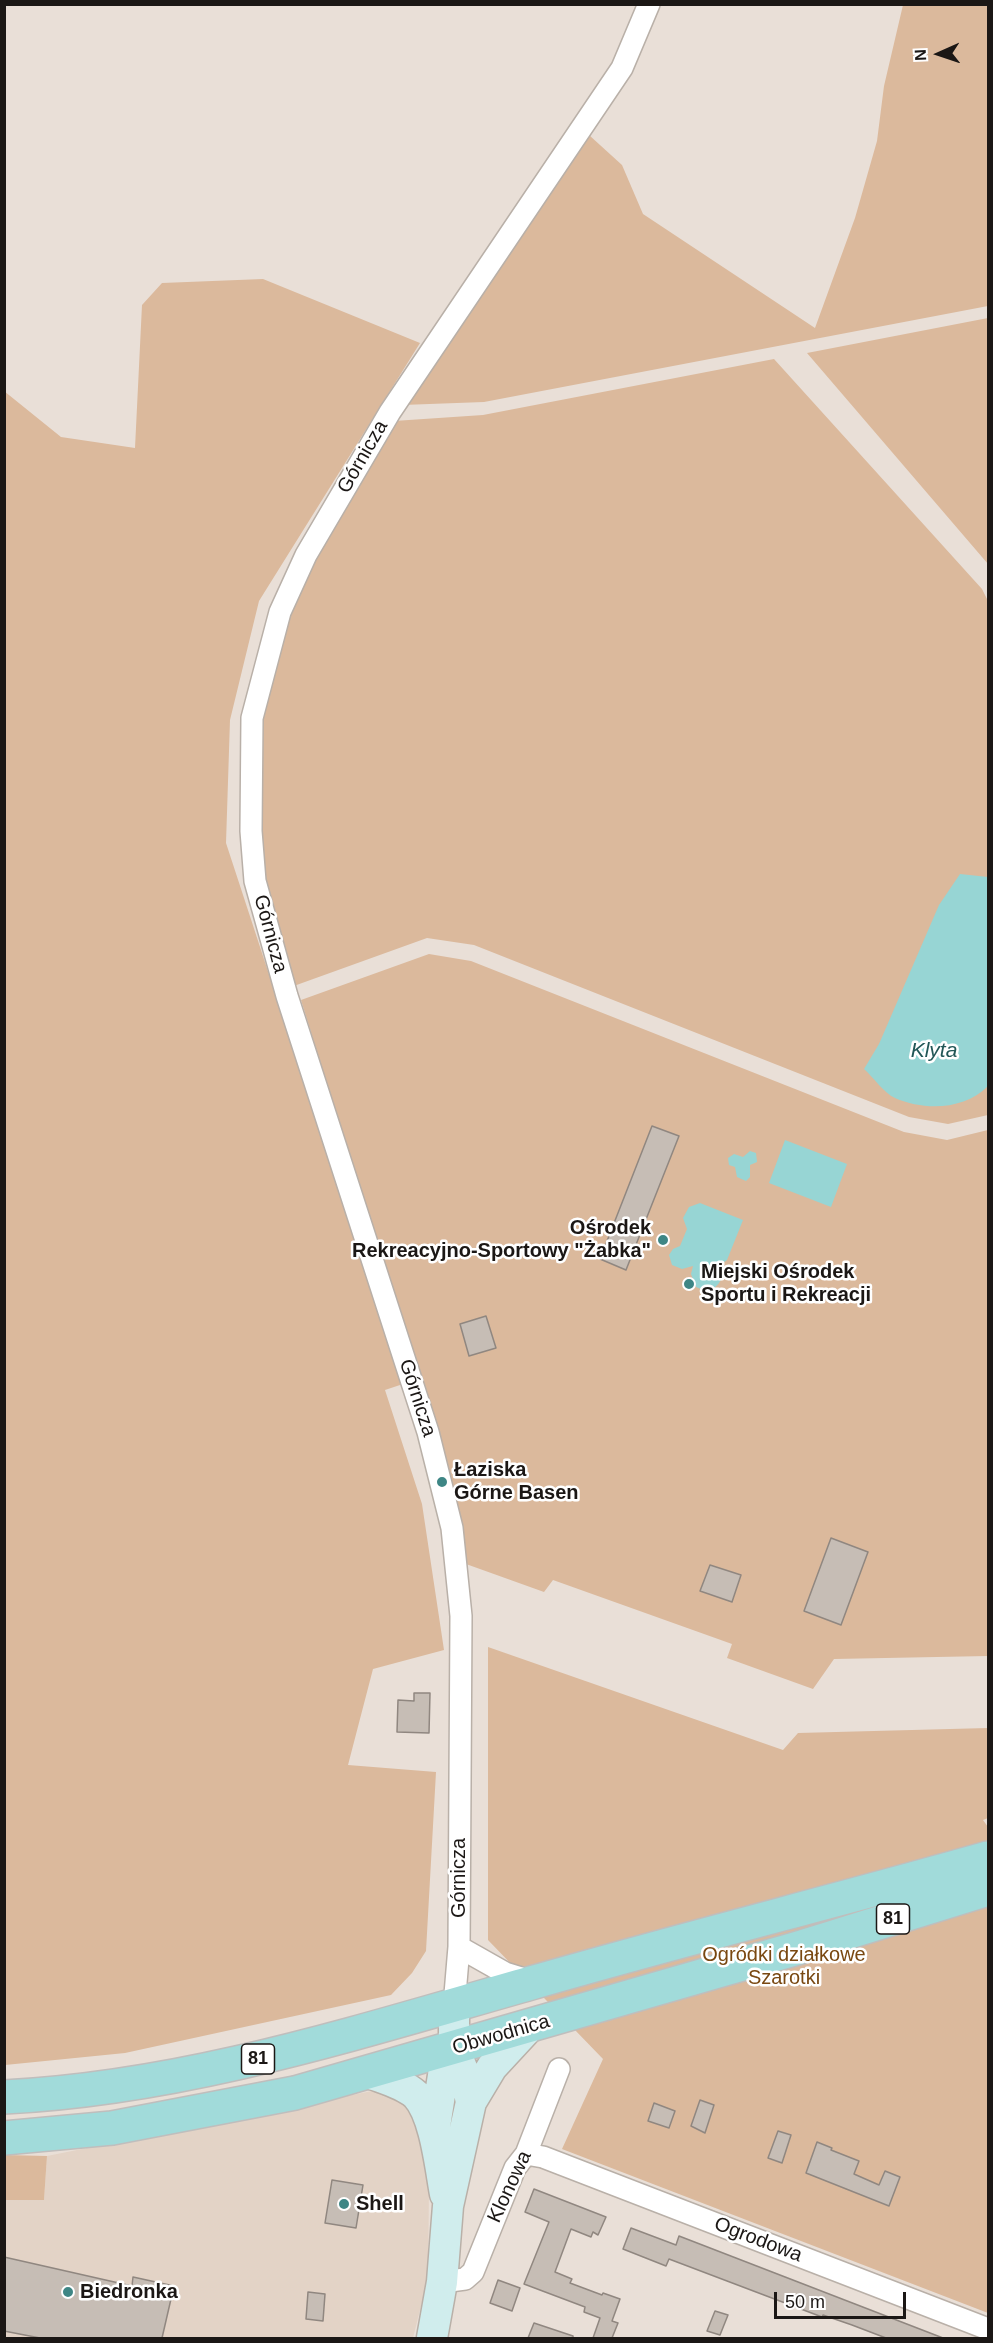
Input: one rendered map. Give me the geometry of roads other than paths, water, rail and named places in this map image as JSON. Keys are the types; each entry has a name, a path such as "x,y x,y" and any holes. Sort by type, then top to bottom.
{"main road":[{"name":"Obwodnica","path":"4,2097 160,2080 225,2067 988,1858"},
{"name":"Obwodnica","path":"4,2138 112,2128 296,2093 798,1948 988,1889"}],"street":[{"name":"Górnicza","path":"454,2006 459,1947 461,1616 452,1528 428,1432 300,1040 255,881 251,831 252,718 280,612 306,555 390,412 622,68 650,4"},
{"name":"Górnicza","path":"459,1947 505,1973 534,1982"},
{"path":"454,2006 454,2049 465,2075 471,2102"},
{"path":"438,2337 448,2206 471,2102 492,2067 529,2026"},
{"path":"434,2133 444,2069 454,2049"},
{"name":"Klonowa","path":"442,2282 465,2279 473,2272 515,2168 526,2154 559,2069"},
{"path":"369,2073 414,2094 421,2102 434,2133 448,2206"},
{"name":"Ogrodowa","path":"526,2154 543,2157 988,2329"}],"water":[{"name":"Klyta","path":"960,874 988,877 988,1086 968,1100 956,1104 919,1105 891,1096 864,1069 879,1044 939,905"},
{"path":"785,1140 847,1164 831,1207 769,1183"},
{"path":"750,1151 756,1153 757,1162 750,1165 750,1177 746,1181 737,1177 735,1167 729,1165 728,1158 734,1154 743,1157"},
{"path":"700,1203 743,1220 727,1260 723,1263 721,1280 708,1292 696,1287 691,1274 693,1266 682,1269 672,1265 669,1255 673,1249 680,1246 687,1229 683,1218 689,1207"}],"place":[{"name":"Ośrodek Rekreacyjno-Sportowy \"Żabka\"","path":"663,1240"},
{"name":"Miejski Ośrodek Sportu i Rekreacji","path":"689,1284"},
{"name":"Łaziska Górne Basen","path":"442,1482"},
{"name":"Shell","path":"344,2204"},
{"name":"Biedronka","path":"68,2292"}],"park label":[{"name":"Ogródki działkowe Szarotki","path":"784,1966"}]}
